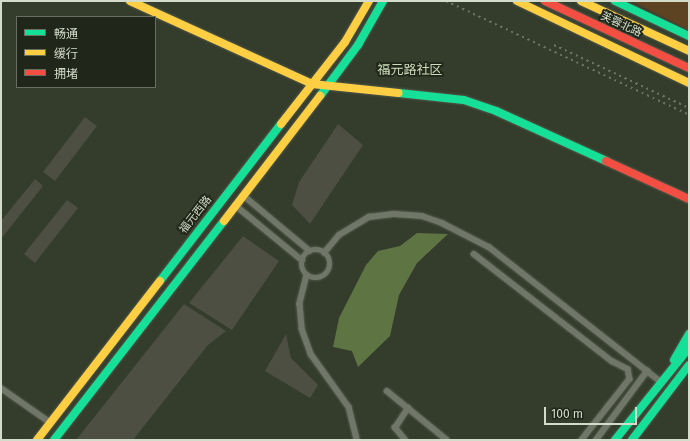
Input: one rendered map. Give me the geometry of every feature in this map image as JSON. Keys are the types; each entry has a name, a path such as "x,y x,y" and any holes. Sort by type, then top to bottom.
{"main road":[{"path":"130,1 312,84 330,84 464,100 490,108 689,199"},
{"name":"福元西路","path":"37,440 345,42 369,1"},
{"path":"54,440 330,84 358,45 383,1"},
{"path":"517,1 689,83"},
{"name":"芙蓉北路","path":"545,1 689,68"},
{"name":"芙蓉北路","path":"581,1 689,51"},
{"path":"615,1 689,36"},
{"path":"661,382 689,334"},
{"path":"615,440 689,348"},
{"path":"632,440 689,365"},
{"path":"668,392 689,372"}],"street":[{"path":"243,195 310,251 324,253"},
{"path":"235,205 302,260 304,271 307,275 300,304 302,329 311,354 349,407 357,440"},
{"path":"324,253 339,235 369,217 395,214 422,216 442,222 490,247 661,382"},
{"path":"302,260 310,251"},
{"path":"307,275 318,277 326,272 329,262 324,253"},
{"path":"474,254 612,361 628,369 630,379 582,440"},
{"path":"596,440 647,371"},
{"path":"1,388 51,423"},
{"path":"387,391 447,440"},
{"path":"405,440 394,428 408,408"}],"shaded area":[{"path":"631,1 689,1 689,30"},
{"path":"417,233 448,234 417,263 399,295 390,336 358,367 352,351 333,347 339,318 366,265 378,251 400,246"}],"building":[{"path":"85,117 97,126 55,181 43,172"},
{"path":"338,124 363,145 310,224 292,205 299,182"},
{"path":"35,179 43,186 1,239 1,221"},
{"path":"67,200 78,208 35,263 24,254"},
{"path":"243,236 279,261 232,330 189,303"},
{"path":"184,304 226,331 208,345 133,440 76,440"},
{"path":"286,334 291,358 318,385 310,398 265,371"}],"railway":[{"path":"446,1 689,115"},
{"path":"554,45 689,108"}],"traffic: fast":[{"path":"320,96 358,45 383,1"},
{"path":"615,1 689,36"},
{"path":"399,93 464,100 496,111 606,161"},
{"path":"160,281 281,124"},
{"path":"54,440 224,221"},
{"path":"674,360 689,334"},
{"path":"615,440 689,348"},
{"path":"632,440 689,365"}],"traffic: slow":[{"path":"130,1 312,84 399,93"},
{"path":"281,124 345,42 369,1"},
{"path":"517,1 689,83"},
{"path":"581,1 689,51"},
{"path":"224,221 320,96"},
{"path":"37,440 160,281"}],"traffic: jam":[{"path":"545,1 689,68"},
{"path":"606,161 689,199"}],"district":[{"name":"福元路社区","path":"410,70"}]}
